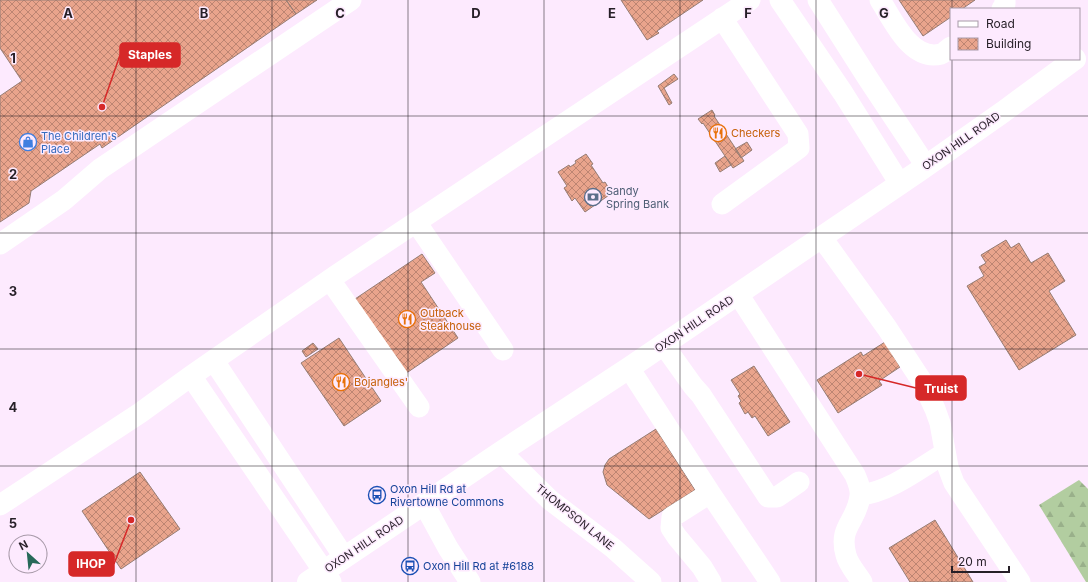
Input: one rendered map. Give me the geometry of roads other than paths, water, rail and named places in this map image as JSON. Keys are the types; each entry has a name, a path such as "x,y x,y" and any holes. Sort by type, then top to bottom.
{"main road":[{"path":"1080,55 1088,49"},
{"name":"OXON HILL ROAD","path":"321,579 344,557 822,238 1003,112 1074,60"}],"street":[{"path":"0,244 64,200 100,169 351,0"},
{"path":"0,505 140,414 191,376 330,280 750,0"},
{"path":"780,0 843,93 900,184"},
{"path":"818,0 926,166"},
{"path":"880,0 904,38 914,48 929,55 942,54 950,48"},
{"path":"722,18 798,134 799,148 722,204"},
{"path":"416,222 503,350"},
{"path":"822,238 923,383 938,416 945,453 954,483 1020,582"},
{"path":"330,280 418,407"},
{"path":"738,294 855,475 859,486 860,495 858,506 843,537 846,557 862,582"},
{"path":"664,344 701,395 768,497 777,497 799,482"},
{"path":"214,361 344,557"},
{"path":"629,368 710,494 770,582"},
{"path":"191,376 321,579"},
{"name":"THOMPSON LANE","path":"501,452 550,500 613,548 651,582"},
{"path":"860,495 872,494 885,489 945,453"},
{"path":"710,494 672,517 671,528 676,537 702,568 711,582"},
{"path":"424,504 448,548 470,582"}],"place":[{"name":"Staples","path":"102,107"},
{"name":"Checkers","path":"718,133"},
{"name":"The Children's Place","path":"28,142"},
{"name":"Sandy Spring Bank","path":"593,197"},
{"name":"Outback Steakhouse","path":"407,319"},
{"name":"Truist","path":"859,374"},
{"name":"Bojangles'","path":"341,382"},
{"name":"Oxon Hill Rd at Rivertowne Commons","path":"377,495"},
{"name":"IHOP","path":"131,520"},
{"name":"Oxon Hill Rd at #6188","path":"410,566"}]}
